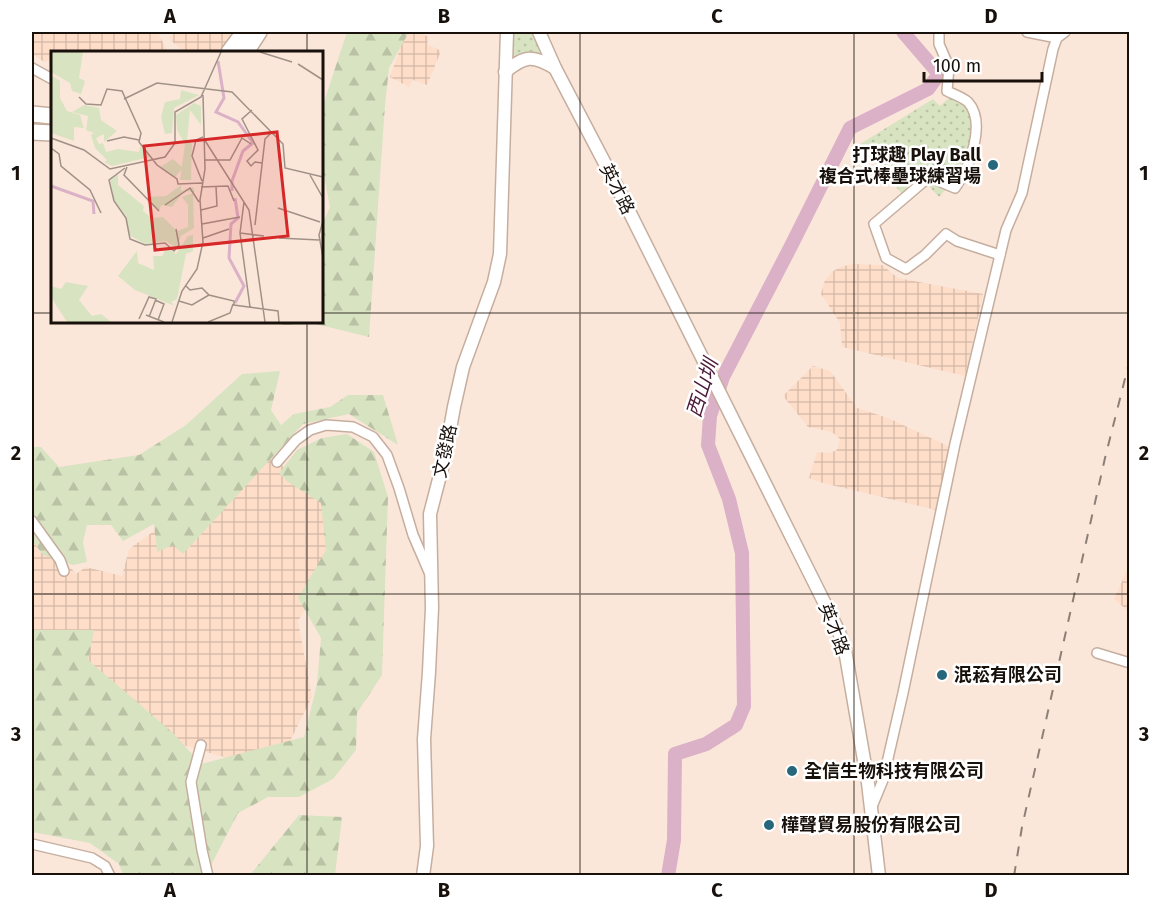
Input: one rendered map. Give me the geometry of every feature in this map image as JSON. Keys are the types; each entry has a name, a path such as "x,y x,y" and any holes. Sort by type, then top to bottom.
{"main road":[{"path":"230,51 244,32"},
{"path":"247,51 259,32"},
{"path":"32,114 51,116"},
{"path":"32,132 51,133"}],"street":[{"name":"文發路","path":"423,876 427,846 424,739 432,577 430,514 445,456 463,367 494,282 500,254 507,32"},
{"name":"英才路","path":"539,32 839,632 845,650 867,783 879,876"},
{"path":"939,32 939,44 949,67 946,91 967,101 976,122 972,153 963,177 955,188 929,177 874,224 886,258 906,269 925,255 946,234 957,241 1000,255"},
{"path":"870,810 883,780 955,444 1005,230 1022,193 1049,64 1061,35 1027,32"},
{"path":"505,72 515,63 532,58 555,68"},
{"path":"32,68 51,78"},
{"path":"277,462 296,440 310,430 326,426 353,427 373,437 387,455 412,535 432,577"},
{"path":"32,521 60,560 64,571"},
{"path":"1097,653 1130,663"},
{"path":"201,745 191,782 208,876"},
{"path":"32,844 92,858 105,866 110,876"}],"shaded area":[{"path":"32,32 159,32 167,51 51,51 51,60 44,62 32,53"},
{"path":"172,32 232,32 217,51 184,51 169,39"},
{"path":"406,32 418,32 429,37 427,44 441,51 427,85 413,80 409,87 390,77"},
{"path":"853,264 882,265 898,278 983,294 965,376 842,347 840,323 821,294 825,280 832,272 840,267"},
{"path":"813,366 830,371 857,408 888,418 950,447 936,510 809,478 817,452 830,453 837,450 840,439 832,432 808,427 783,396"},
{"path":"264,452 333,503 333,559 298,621 312,697 288,745 241,762 179,744 32,646 32,520 76,574 86,567 122,576 129,549"},
{"path":"1129,566 1130,612 1114,599"}],"green space":[{"path":"347,32 409,32 389,68 369,337 316,324 280,325 281,322 322,322 322,225 330,207 322,166 322,108"},
{"path":"511,32 531,32 543,58 511,63"},
{"path":"950,97 968,107 972,114 972,146 962,171 939,197 922,179 902,194 860,144 933,99 940,106"},
{"path":"280,371 271,410 281,425 294,414 330,407 348,395 383,395 398,445 349,414 303,424 183,554 173,545 157,552 154,524 123,541 111,525 87,525 83,542 87,562 73,565 43,555 32,540 32,447 41,447 59,467 139,455 186,425 242,374"},
{"path":"347,434 374,452 388,497 382,675 357,713 356,750 333,779 299,797 268,797 238,813 206,875 123,875 119,864 90,843 32,832 32,630 94,630 88,660 173,733 201,764 304,737 317,684 321,638 298,598 326,550 321,503 288,482 279,473 297,450 322,438"},
{"path":"299,815 342,817 335,875 250,875"}],"waterway":[{"name":"西山圳","path":"668,876 674,840 675,754 706,744 736,725 744,706 742,553 729,499 708,445 710,416 723,377 850,128 928,89 939,74 903,32"}],"railway":[{"path":"1014,876 1022,827 1105,458 1130,359"}],"place":[{"name":"打球趣 Play Ball 複合式棒壘球練習場","path":"993,165"},
{"name":"泯菘有限公司","path":"942,675"},
{"name":"全信生物科技有限公司","path":"792,771"},
{"name":"樺聲貿易股份有限公司","path":"769,825"}]}
